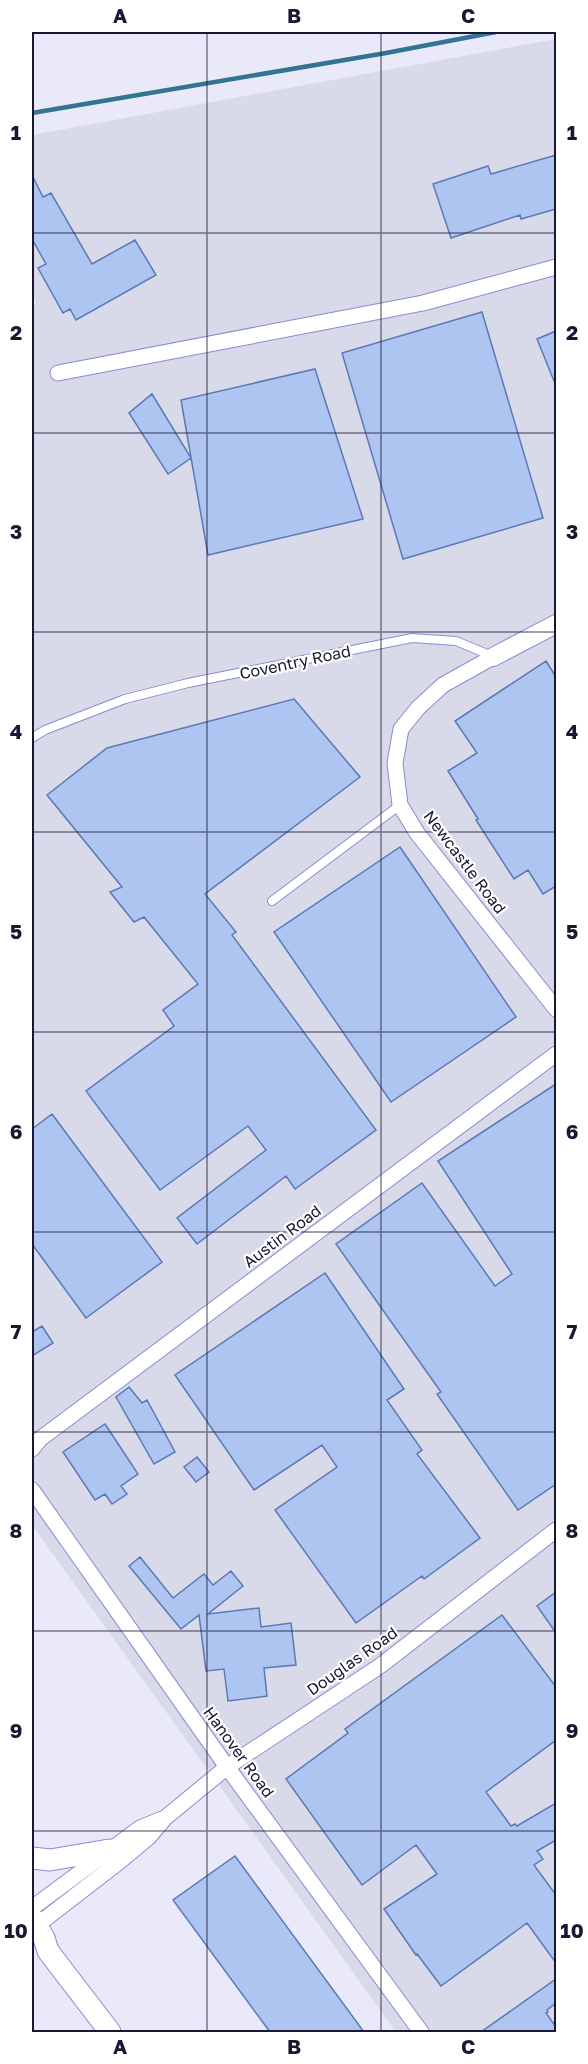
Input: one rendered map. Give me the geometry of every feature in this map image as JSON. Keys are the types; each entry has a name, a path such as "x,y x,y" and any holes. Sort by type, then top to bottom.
{"main road":[{"path":"32,1858 50,1860 109,1850"},
{"path":"35,1929 110,2032"}],"street":[{"path":"58,373 423,303 556,267"},
{"path":"493,657 556,624"},
{"name":"Newcastle Road","path":"493,657 443,685 418,708 401,729 394,763 400,805 417,833 556,1009"},
{"name":"Austin Road","path":"32,1449 40,1439 556,1053"},
{"name":"Hanover Road","path":"32,1490 227,1767 421,2032"},
{"name":"Douglas Road","path":"35,1929 149,1837 165,1818 227,1767 380,1666 556,1530"},
{"name":"Douglas Road","path":"35,1929 109,1850 140,1827 165,1818"}],"lane":[{"name":"Coventry Road","path":"32,738 45,730 125,699 188,683 412,638 456,641 493,657"},
{"path":"272,901 400,805"}],"shaded area":[{"path":"556,39 556,2032 396,2032 32,1525 32,307 36,304 32,293 32,135"}],"building":[{"path":"556,155 556,209 521,219 520,215 451,238 433,184 488,166 491,174"},
{"path":"32,175 43,197 51,193 92,264 135,240 156,275 76,320 70,309 63,313 38,268 46,264 32,239"},
{"path":"482,312 543,518 403,559 342,353"},
{"path":"556,331 556,386 537,339"},
{"path":"315,369 363,519 208,555 181,400"},
{"path":"152,394 191,458 168,474 129,413"},
{"path":"546,661 556,677 556,886 543,894 528,870 514,879 448,771 477,753 455,721"},
{"path":"294,699 360,777 205,894 236,932 232,935 376,1130 295,1189 286,1176 197,1244 177,1218 266,1150 248,1126 160,1190 86,1091 174,1026 163,1010 198,984 144,917 134,922 110,892 122,887 47,795 107,748"},
{"path":"400,847 516,1017 391,1102 274,932"},
{"path":"556,1084 556,1484 518,1510 437,1394 441,1392 336,1244 422,1183 495,1286 512,1274 438,1161"},
{"path":"52,1114 162,1262 86,1318 32,1244 32,1129"},
{"path":"325,1273 404,1389 387,1400 422,1450 417,1454 480,1538 424,1579 422,1576 356,1623 275,1510 337,1467 322,1445 254,1490 175,1375"},
{"path":"42,1326 53,1343 32,1356 32,1332"},
{"path":"129,1387 142,1403 147,1400 175,1452 154,1464 116,1397"},
{"path":"105,1424 138,1474 121,1486 127,1494 112,1504 105,1494 95,1500 63,1452"},
{"path":"197,1457 209,1472 196,1482 184,1467"},
{"path":"140,1557 173,1598 204,1574 213,1585 231,1571 243,1586 208,1614 259,1608 261,1627 291,1623 296,1665 264,1668 267,1696 228,1701 224,1669 206,1671 199,1615 181,1629 129,1566"},
{"path":"556,1592 556,1633 537,1606"},
{"path":"502,1615 556,1687 556,1740 486,1792 511,1826 515,1824 517,1826 556,1803 556,1840 537,1851 543,1859 534,1865 556,1895 556,1963 527,1923 441,1986 384,1909 437,1874 416,1845 362,1885 286,1779 348,1733 345,1729"},
{"path":"235,1856 364,2032 270,2032 173,1900"},
{"path":"556,1979 556,2003 546,2013 556,2027 556,2032 481,2032"}],"waterway":[{"path":"32,113 496,32"}]}
